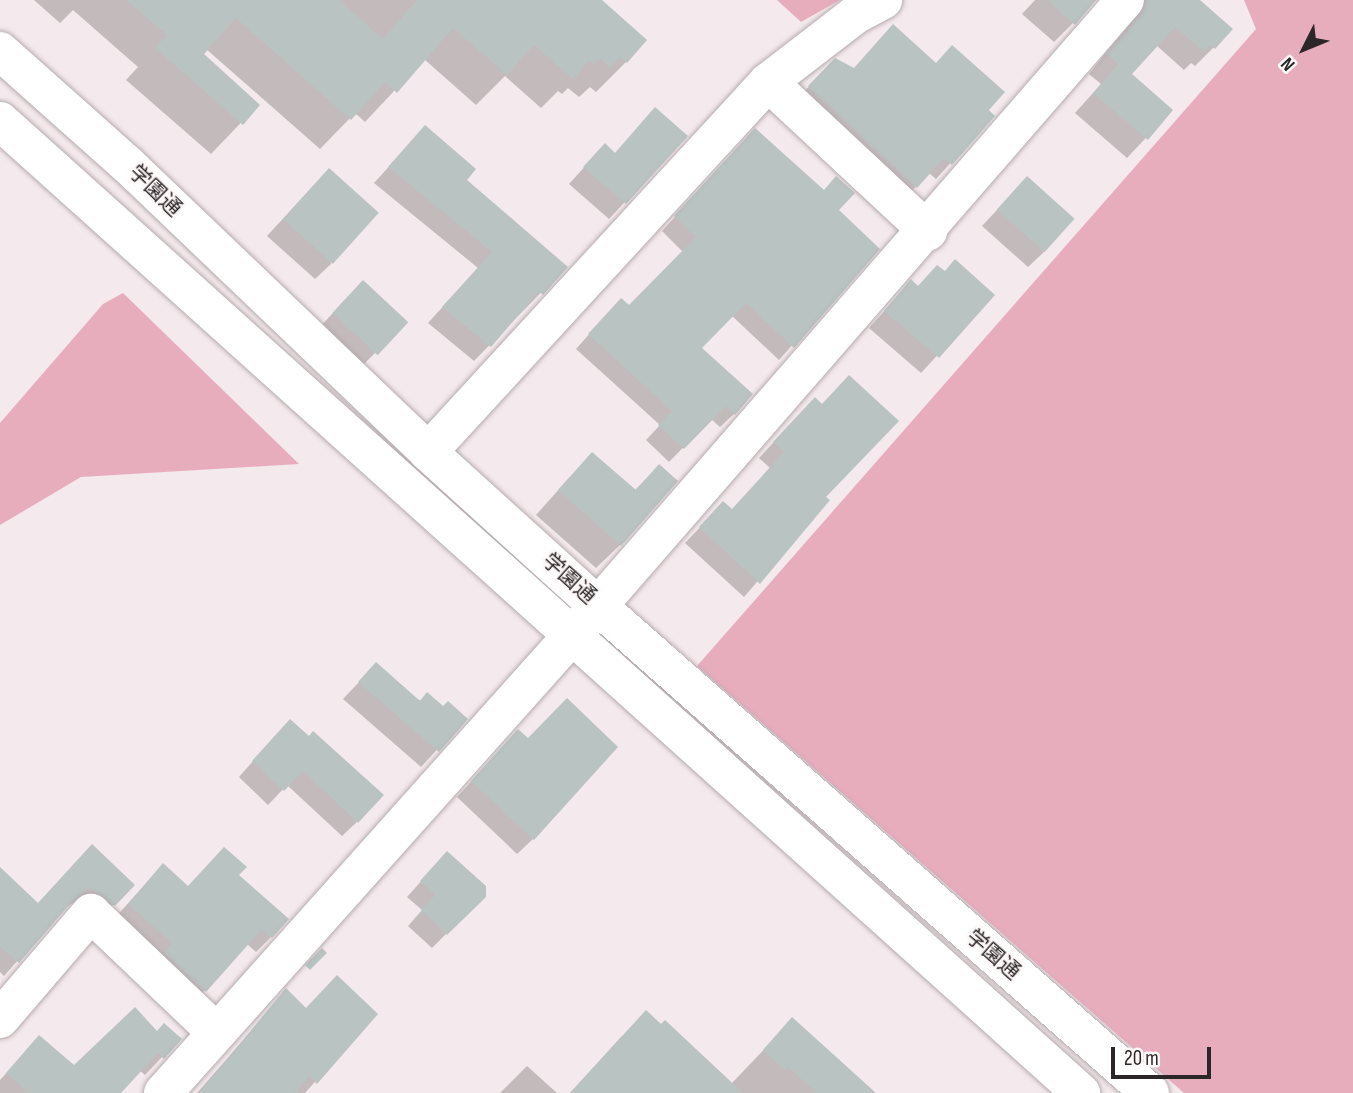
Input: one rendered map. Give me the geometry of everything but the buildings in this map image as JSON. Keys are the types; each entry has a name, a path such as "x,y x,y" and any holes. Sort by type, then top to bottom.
{"street":[{"path":"428,452 768,82 855,15 883,0"},
{"path":"163,1093 215,1031 598,606 928,231 1125,0"},
{"name":"学園通","path":"0,51 127,164 428,452 598,606 1150,1093"},
{"path":"768,82 928,231"},
{"name":"学園通","path":"0,121 570,637 1081,1093"},
{"path":"0,1019 91,913 215,1031"}],"shaded area":[{"path":"777,0 840,0 801,22"},
{"path":"1244,0 1353,0 1353,1093 1184,1093 697,666 1256,29"},
{"path":"123,293 299,464 81,477 0,525 0,423 103,304"}]}
